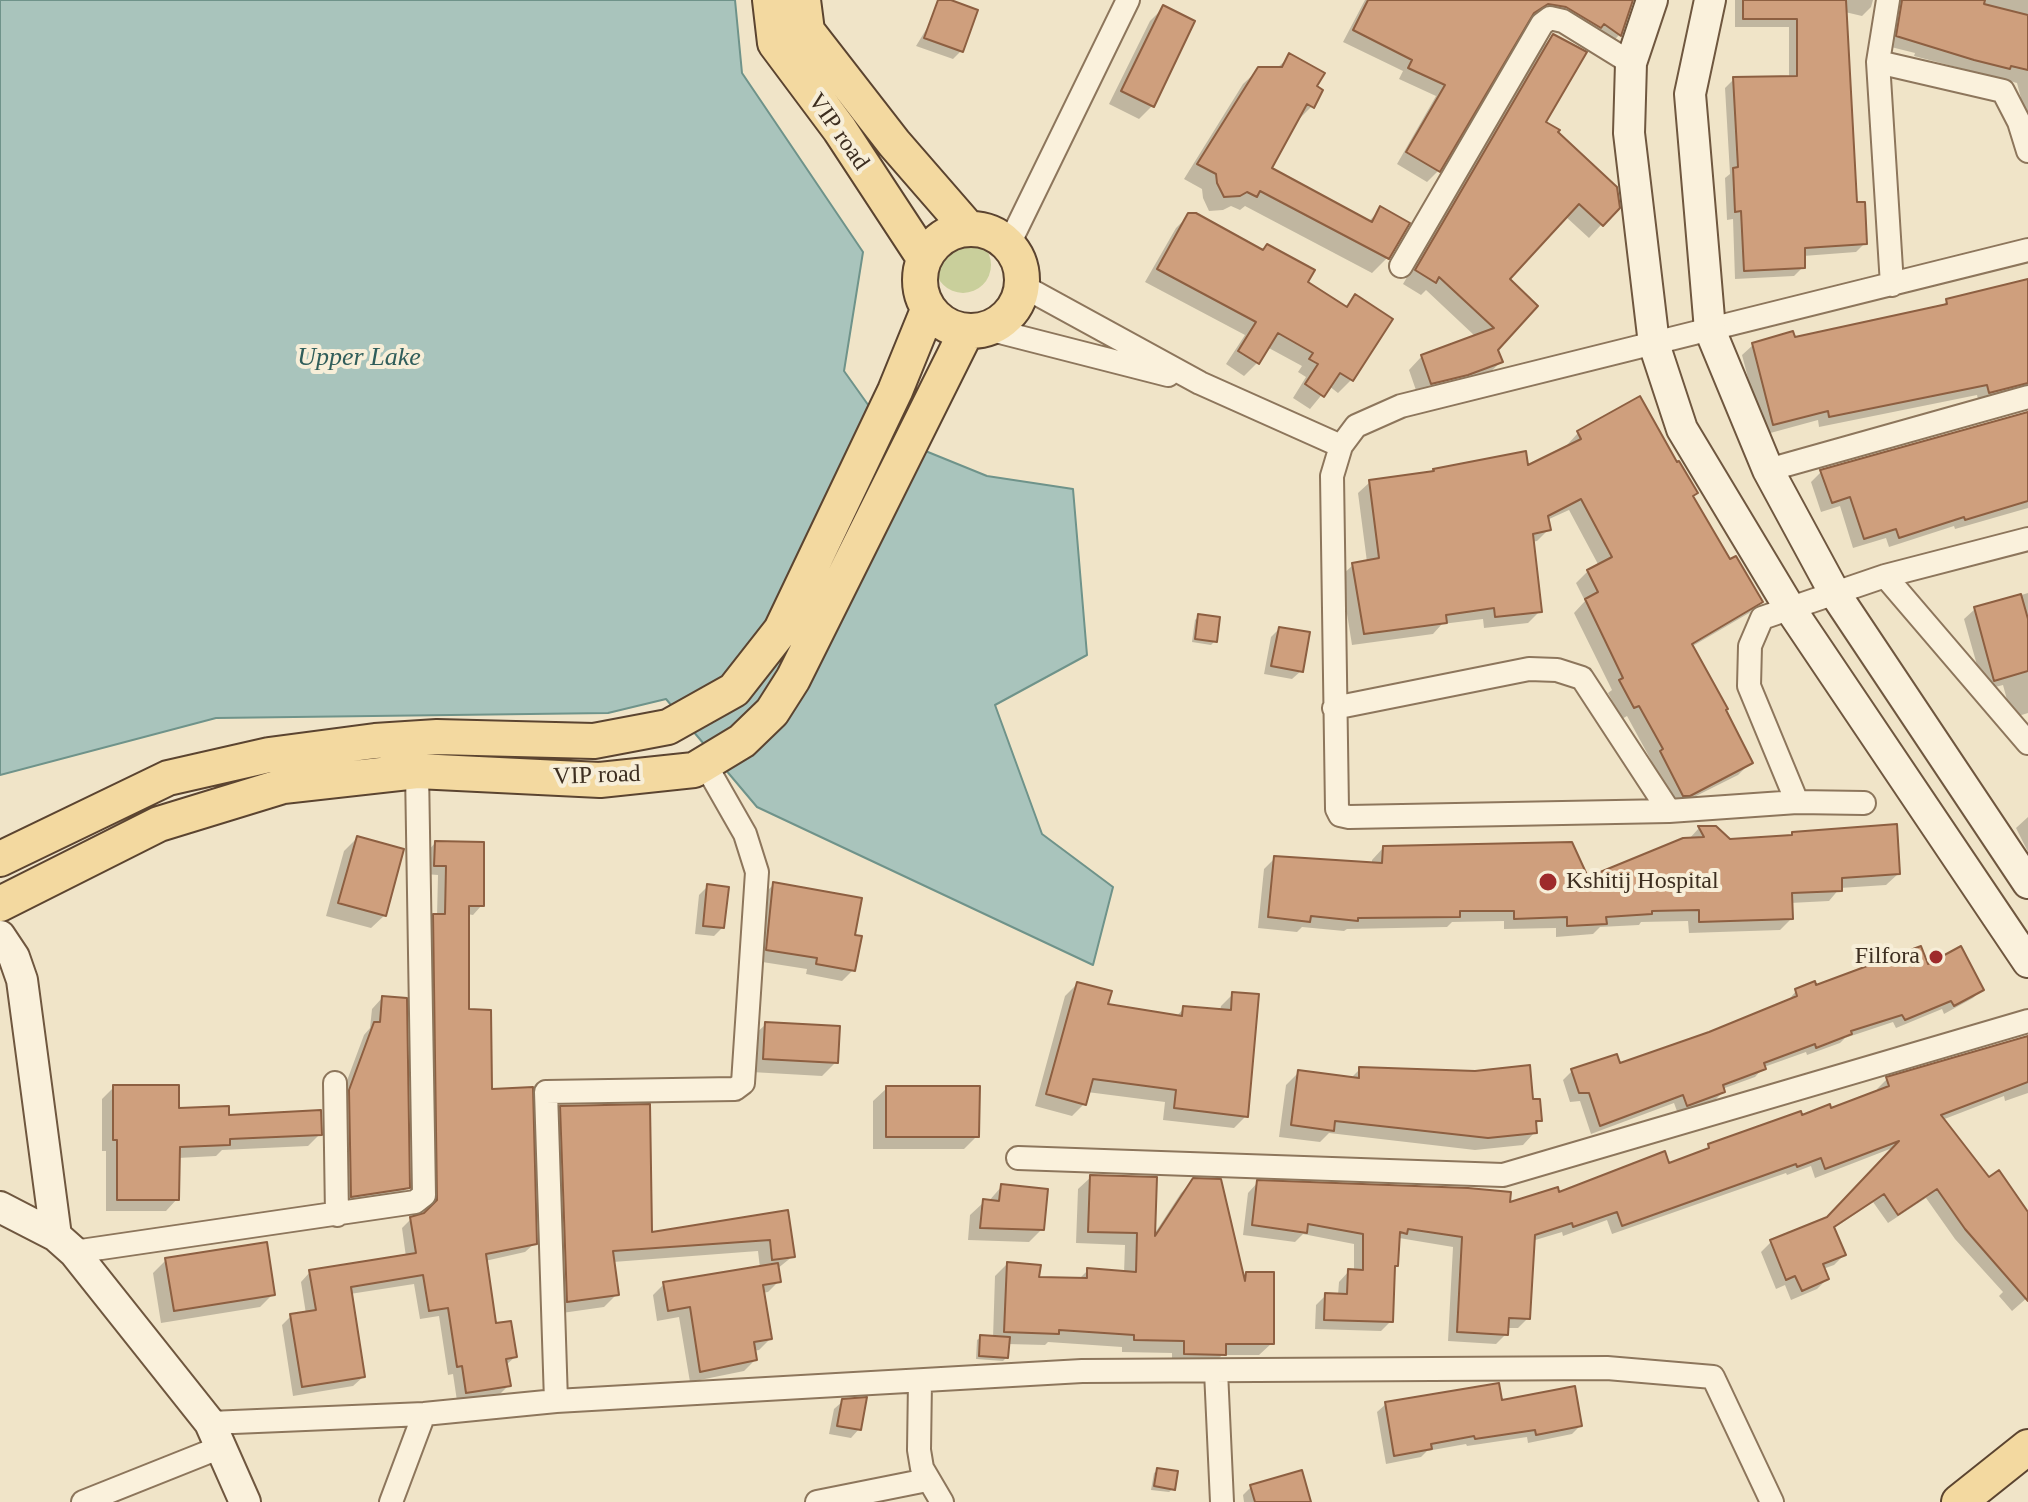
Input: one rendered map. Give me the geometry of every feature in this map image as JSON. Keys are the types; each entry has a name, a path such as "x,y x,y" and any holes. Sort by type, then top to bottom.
{"main road":[{"name":"VIP road","path":"770,0 775,43 840,130 924,258"},
{"name":"VIP road","path":"803,0 807,31 894,143 967,227 990,231 1009,244"},
{"path":"967,227 941,236 924,258 919,275 921,294 928,310 945,325 977,330"},
{"path":"1009,244 1022,270 1021,285"},
{"name":"VIP road","path":"0,904 159,824 283,786 417,771 600,780 694,770 709,762 742,741 772,712 793,679 928,407 977,330 1007,318 1019,299 1021,285"},
{"name":"VIP road","path":"0,859 168,778 269,755 375,741 437,737 594,741 668,727 734,690 781,630 895,391 928,310"},
{"path":"1959,1502 2028,1447"}],"street":[{"path":"1009,244 1128,0"},
{"path":"1652,0 1631,63 1629,133 1654,344 1682,429 1789,607 2028,962"},
{"path":"1710,0 1690,94 1710,330 1768,470 1834,592 2028,883"},
{"path":"1888,0 1878,62 1892,285"},
{"path":"1401,266 1542,24 1550,18 1563,21 1631,63"},
{"path":"1878,62 2003,91 2019,122 2028,151"},
{"path":"1864,803 1797,802 1669,811 1340,815 1337,809 1334,708 1332,476 1341,446 1356,426 1401,406 2028,250"},
{"path":"1021,285 1200,383 1341,446"},
{"path":"977,330 1200,383"},
{"path":"1768,470 2028,397"},
{"path":"1797,802 1749,686 1750,646 1762,618 1885,576 2028,539"},
{"path":"1885,576 2028,743"},
{"path":"1334,708 1529,669 1557,670 1582,678 1669,811"},
{"path":"556,1401 546,1092 735,1089 743,1083 757,872 745,834 709,762"},
{"path":"65,1244 337,1215 415,1202 424,1195 417,771"},
{"path":"0,936 14,957 22,980 65,1244"},
{"path":"1018,1158 1503,1175 2028,1021"},
{"path":"335,1083 337,1215"},
{"path":"0,1207 65,1244 215,1435 245,1502"},
{"path":"83,1502 215,1435 556,1401 1082,1371 1607,1368 1713,1377 1772,1502"},
{"path":"1216,1371 1222,1502"},
{"path":"920,1381 919,1450 922,1468 942,1502"},
{"path":"391,1502 424,1414"},
{"path":"817,1502 927,1480"}],"green space":[{"path":"963,237 983,245 991,265 983,285 963,293 943,285 935,265 943,245"}],"water":[{"name":"Upper Lake","path":"0,0 735,0 742,73 863,252 844,371 891,437 987,476 1073,489 1087,655 995,705 1042,834 1113,887 1093,965 757,807 666,699 608,713 216,718 0,775"}],"building":[{"path":"938,0 951,0 978,10 963,52 924,38"},
{"path":"1368,0 1633,0 1621,36 1604,24 1601,28 1566,7 1548,4 1534,13 1440,172 1406,152 1445,85 1408,68 1412,60 1353,30"},
{"path":"1743,0 1846,0 1857,202 1865,202 1867,244 1805,248 1805,268 1744,271 1741,211 1735,212 1733,168 1738,167 1733,77 1797,76 1797,19 1743,19"},
{"path":"1902,0 1985,0 1984,4 2028,15 2028,70 1974,60 1896,36"},
{"path":"1163,5 1195,21 1154,107 1121,91"},
{"path":"1553,34 1587,52 1546,122 1560,130 1558,132 1617,187 1620,208 1603,226 1579,204 1510,279 1538,306 1498,350 1503,362 1431,384 1421,355 1494,328 1439,277 1436,283 1415,270"},
{"path":"1289,53 1325,73 1317,86 1323,90 1314,108 1307,104 1272,168 1372,222 1380,206 1410,223 1389,259 1260,191 1257,197 1247,192 1240,196 1224,197 1216,174 1197,164 1258,67 1282,67"},
{"path":"1188,213 1196,213 1263,250 1267,244 1315,270 1308,282 1347,307 1355,294 1393,319 1353,381 1340,373 1324,397 1305,384 1318,364 1309,359 1313,353 1278,333 1259,364 1238,351 1256,322 1157,269"},
{"path":"2028,279 2028,383 1989,393 1987,385 1829,417 1828,411 1773,425 1752,343 1793,331 1795,337 1947,304 1946,299"},
{"path":"1640,396 1698,493 1693,496 1730,559 1736,556 1763,602 1692,644 1753,763 1690,796 1683,796 1660,751 1663,749 1639,706 1634,708 1619,680 1623,678 1585,599 1598,592 1587,570 1612,557 1581,499 1548,516 1551,530 1533,534 1542,612 1495,617 1494,608 1446,615 1447,623 1364,634 1352,563 1379,558 1369,480 1434,471 1526,451 1528,465 1581,439 1577,431"},
{"path":"2028,412 2028,501 1899,538 1896,529 1864,539 1850,497 1832,503 1820,470"},
{"path":"2021,594 2028,619 2028,671 1994,681 1974,607"},
{"path":"1198,614 1220,617 1217,642 1195,639"},
{"path":"1279,627 1310,632 1303,672 1271,666"},
{"path":"1897,824 1900,874 1842,878 1842,891 1792,893 1793,919 1699,922 1699,910 1652,911 1652,914 1606,917 1607,924 1567,926 1567,917 1514,919 1514,911 1460,911 1460,917 1358,918 1358,921 1311,916 1310,922 1268,917 1274,856 1382,863 1383,846 1572,842 1588,877 1683,838 1704,837 1698,826 1716,826 1730,839"},
{"path":"357,836 404,849 386,916 338,903"},
{"path":"435,841 484,842 484,906 469,906 469,1009 491,1010 492,1089 533,1087 537,1244 486,1254 496,1323 511,1321 517,1357 506,1359 511,1386 466,1393 462,1366 457,1367 448,1308 429,1311 423,1275 351,1287 365,1377 302,1387 290,1314 316,1310 309,1270 416,1253 410,1217 424,1213 437,1200 433,914 445,914 446,866 434,866"},
{"path":"773,882 862,898 855,935 862,936 855,971 816,964 817,958 766,950"},
{"path":"707,884 729,887 724,928 703,926"},
{"path":"1921,946 1928,964 1961,946 1984,990 1954,1006 1951,1001 1905,1020 1902,1015 1851,1031 1852,1034 1816,1048 1815,1044 1764,1063 1766,1069 1723,1085 1725,1092 1687,1106 1683,1095 1600,1126 1589,1093 1579,1093 1571,1069 1617,1054 1620,1063 1709,1032 1797,996 1795,989 1815,981 1816,985"},
{"path":"1077,982 1112,991 1108,1004 1182,1016 1183,1006 1231,1010 1232,992 1259,994 1248,1117 1174,1108 1176,1090 1093,1079 1086,1105 1046,1094"},
{"path":"382,996 407,998 410,1188 351,1197 349,1090 374,1022 380,1022"},
{"path":"765,1022 840,1026 838,1063 763,1059"},
{"path":"2028,1036 2028,1082 1941,1115 1989,1177 1999,1170 2028,1212 2028,1301 1965,1229 1937,1189 1898,1215 1884,1194 1834,1227 1846,1255 1823,1264 1829,1279 1802,1291 1795,1276 1786,1280 1770,1240 1827,1217 1899,1141 1825,1169 1821,1158 1797,1167 1796,1164 1622,1226 1617,1212 1573,1227 1572,1223 1535,1235 1530,1319 1509,1318 1508,1335 1457,1332 1462,1237 1408,1229 1407,1234 1400,1232 1393,1322 1324,1320 1325,1293 1347,1294 1348,1269 1363,1270 1363,1234 1308,1224 1307,1233 1252,1225 1257,1180 1468,1188 1511,1192 1510,1202 1558,1187 1559,1192 1665,1151 1669,1163 1709,1148 1708,1144 1801,1111 1802,1115 1830,1104 1831,1108 1889,1086 1886,1077"},
{"path":"1530,1065 1533,1099 1540,1099 1542,1121 1536,1121 1537,1133 1488,1138 1335,1121 1334,1131 1291,1125 1298,1070 1359,1078 1359,1067 1475,1071"},
{"path":"113,1085 179,1085 179,1108 229,1106 229,1115 321,1110 322,1135 230,1139 230,1145 180,1147 179,1200 117,1200"},
{"path":"886,1086 980,1086 979,1137 886,1137"},
{"path":"650,1104 652,1232 788,1210 795,1257 772,1260 770,1240 613,1251 619,1295 567,1302 560,1106"},
{"path":"1090,1175 1157,1177 1155,1236 1193,1178 1221,1179 1245,1281 1246,1272 1274,1272 1274,1344 1226,1344 1226,1355 1184,1354 1184,1341 1134,1340 1134,1335 1059,1330 1059,1334 1004,1332 1007,1262 1041,1265 1039,1277 1087,1278 1087,1268 1136,1272 1137,1233 1088,1232"},
{"path":"1001,1184 1048,1189 1044,1230 980,1228 983,1199 999,1201"},
{"path":"267,1242 275,1295 174,1311 165,1258"},
{"path":"778,1263 781,1282 763,1285 772,1339 754,1342 757,1360 700,1372 690,1307 668,1311 663,1282"},
{"path":"980,1335 1010,1337 1008,1358 979,1356"},
{"path":"1499,1383 1502,1400 1575,1386 1582,1426 1536,1435 1535,1430 1475,1439 1474,1436 1431,1444 1432,1449 1394,1456 1385,1402"},
{"path":"867,1397 861,1430 837,1426 842,1399"},
{"path":"1157,1468 1178,1471 1175,1490 1154,1486"},
{"path":"1302,1470 1311,1502 1255,1502 1250,1485"}],"place":[{"name":"Kshitij Hospital","path":"1548,882"},
{"name":"Filfora","path":"1936,957"}]}
